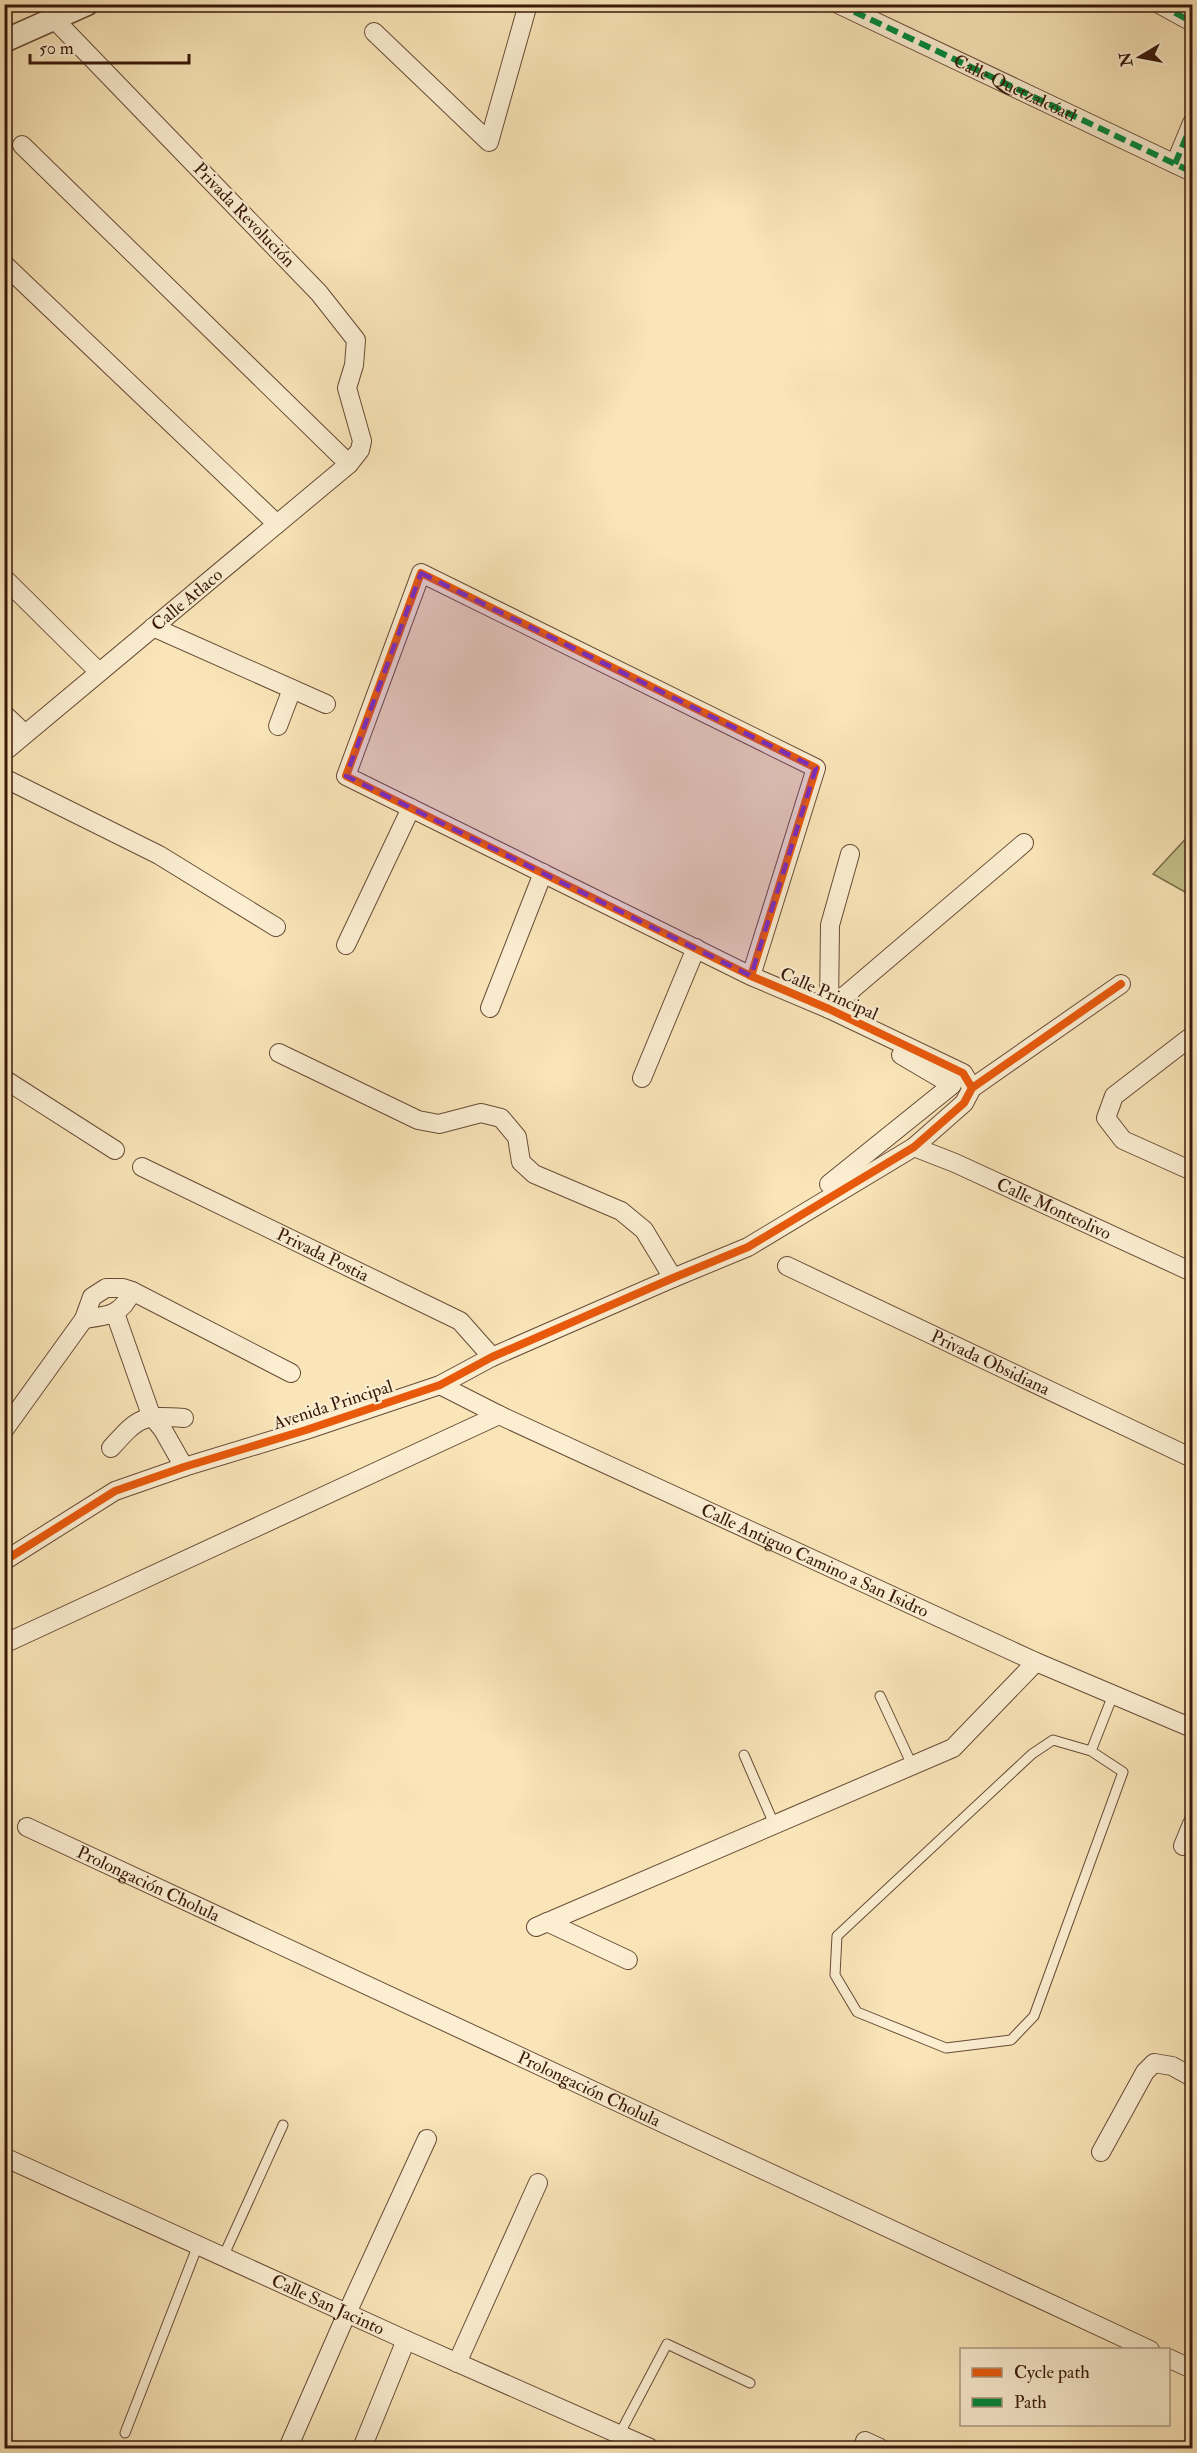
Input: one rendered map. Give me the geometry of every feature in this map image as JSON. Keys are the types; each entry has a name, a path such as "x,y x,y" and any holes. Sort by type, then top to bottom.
{"street":[{"path":"4,41 87,4"},
{"path":"374,32 489,142 528,4"},
{"name":"Calle Quetzalcóatl","path":"838,4 1192,172"},
{"path":"1159,4 1192,22"},
{"name":"Privada Revolución","path":"54,19 319,293 356,340 354,365 347,388 362,441"},
{"path":"1175,164 1192,123"},
{"path":"21,145 349,464"},
{"path":"4,264 277,524"},
{"name":"Calle Atlaco","path":"4,752 349,464 360,450 362,441"},
{"name":"Calle Principal","path":"752,976 816,768 421,573 346,776 543,873 694,952 829,1009 963,1072 972,1088"},
{"path":"4,578 99,672"},
{"path":"153,627 326,705"},
{"path":"278,726 292,689"},
{"path":"4,714 25,734"},
{"path":"4,778 159,855 276,927"},
{"path":"346,945 411,808"},
{"path":"829,1009 1024,843"},
{"path":"829,1009 830,926 850,854"},
{"path":"490,1008 543,873"},
{"path":"642,1078 694,952 881,1043 952,1085 829,1184"},
{"path":"279,1053 418,1120 439,1124 481,1113 501,1118 517,1137 521,1162 534,1174 621,1211 644,1230 673,1278 748,1247 914,1147 964,1103 972,1088 1121,984"},
{"path":"829,1009 852,990"},
{"path":"1192,1036 1114,1096 1106,1118 1123,1140 1192,1171"},
{"path":"4,1079 114,1150"},
{"name":"Calle Monteolivo","path":"914,1147 955,1163 1192,1272"},
{"name":"Privada Postia","path":"142,1167 460,1321 492,1358"},
{"name":"Privada Obsidiana","path":"787,1266 1192,1458"},
{"name":"Avenida Principal","path":"4,1561 115,1491 440,1384 492,1358 673,1278"},
{"path":"4,1430 84,1319 92,1297 106,1288 123,1288 132,1291 291,1373"},
{"path":"84,1319 115,1313 127,1304 132,1291"},
{"path":"115,1313 151,1415 164,1430 184,1467"},
{"name":"Calle Antiguo Camino a San Isidro","path":"440,1384 499,1415 1036,1662 1192,1728"},
{"path":"111,1448 131,1426 151,1415 183,1418"},
{"path":"8,1642 499,1415"},
{"path":"628,1960 542,1924 953,1748 1036,1662"},
{"path":"1183,1846 1192,1824"},
{"name":"Prolongación Cholula","path":"27,1827 1148,2348"},
{"path":"1101,2152 1145,2072 1154,2063 1172,2066 1192,2077"},
{"path":"288,2448 427,2139"},
{"name":"Calle San Jacinto","path":"4,2157 627,2441 650,2448"},
{"path":"457,2363 538,2183"},
{"path":"362,2448 406,2340"},
{"path":"1170,2359 1192,2369"}],"lane":[{"path":"1091,1750 1113,1695"},
{"path":"880,1696 912,1765"},
{"path":"1053,1740 1091,1750 1123,1772 1034,2016 1011,2040 946,2048 857,2012 835,1975 837,1936 1032,1754 1053,1740"},
{"path":"744,1755 774,1824"},
{"path":"224,2257 284,2125"},
{"path":"125,2433 198,2245"},
{"path":"627,2441 667,2344 750,2383"}],"highlighted area":[{"path":"421,573 816,768 751,976 346,776"}],"shaded area":[{"path":"1192,832 1192,896 1153,874"}],"marked path":[{"path":"838,4 1192,172"},
{"path":"1159,4 1192,22"},
{"path":"1175,164 1192,123"}],"cycle path":[{"path":"751,976 816,768 421,573 346,776 751,976 829,1009 963,1073 972,1088"},
{"path":"4,1561 115,1491 440,1385 492,1357 748,1247 914,1147 964,1103 972,1088 1121,984"}]}
